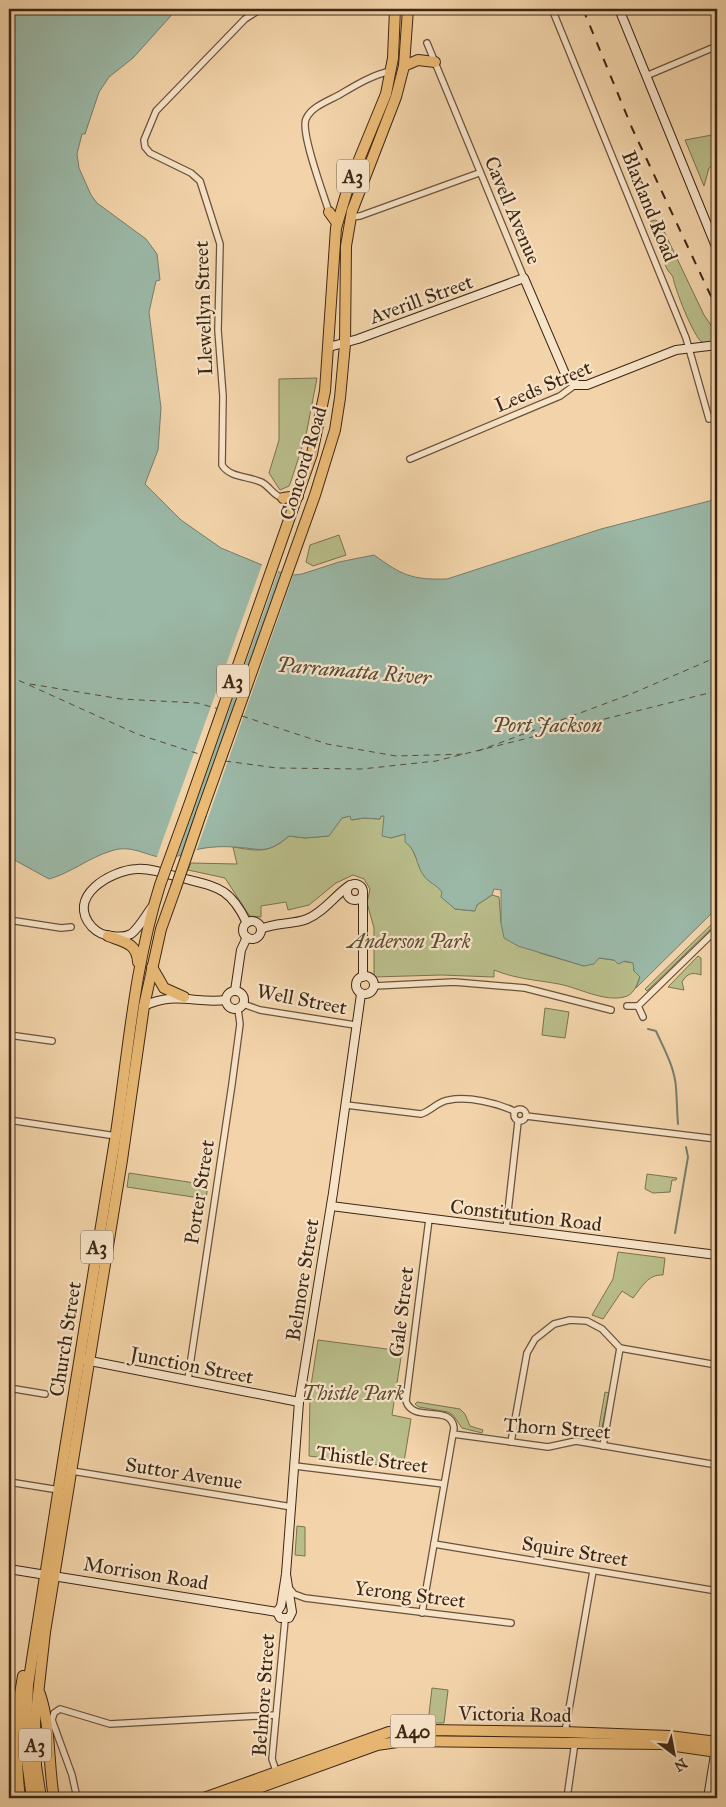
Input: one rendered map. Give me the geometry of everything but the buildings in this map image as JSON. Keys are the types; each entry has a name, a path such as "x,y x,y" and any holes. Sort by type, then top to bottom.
{"highway":[{"name":"Concord Road","path":"160,885 312,454 323,408 337,223 349,184 382,106 391,71 395,40 395,9"},
{"name":"Concord Road","path":"176,887 315,496 335,430 345,344 345,257 351,217 365,172 387,124 404,66 408,9"},
{"path":"404,66 418,60 435,62"},
{"path":"329,212 337,223"},
{"path":"283,498 298,496"},
{"name":"Church Street","path":"50,1575 58,1490 116,1136 139,968 160,885"},
{"name":"Church Street","path":"42,1622 72,1471 144,1006 152,967 176,887"},
{"path":"108,936 134,947 139,968"},
{"path":"152,967 164,988 184,998"},
{"name":"A3","path":"32,1798 26,1770 25,1719 37,1634 42,1622"},
{"name":"A3","path":"41,1798 35,1748 42,1622"},
{"path":"20,1798 16,1722 28,1656 37,1634"},
{"path":"38,1691 44,1707 54,1798"},
{"name":"Victoria Road","path":"204,1798 390,1732 430,1730 669,1736 717,1745"},
{"name":"Victoria Road","path":"231,1798 254,1793 390,1742 454,1740 717,1745"}],"main road":[{"path":"619,9 714,232 717,249"},
{"name":"Averill Street","path":"329,347 345,344 524,278"},
{"name":"Cavell Avenue","path":"524,278 566,376 575,385"},
{"name":"Leeds Street","path":"575,385 586,385 676,350 717,345"},
{"path":"154,906 132,933 122,937 108,936 95,930 86,917 84,907 87,896 95,886 119,872 135,869 172,875 222,890 234,899 247,923"},
{"path":"350,885 347,892 363,916"},
{"path":"247,937 256,938 261,929 276,924 306,919 332,901 350,885 361,886 363,893 363,977 356,985 361,994 370,993 374,986 371,979 363,977"},
{"path":"332,901 358,900 363,893"},
{"path":"234,991 241,950 247,937 243,928 247,923 256,922 261,929"},
{"path":"234,991 243,995 241,1007 230,1008 226,1000 228,994 234,991"},
{"name":"Belmore Street","path":"279,1609 286,1574 299,1402 331,1206 346,1105 355,1025 361,994"},
{"name":"Well Street","path":"144,1006 163,998 184,998 202,1001 226,1000"},
{"name":"Constitution Road","path":"331,1206 717,1255"},
{"name":"Junction Street","path":"79,1358 299,1402"},
{"name":"Morrison Road","path":"9,1569 279,1609 288,1606 290,1600"},
{"name":"Belmore Street","path":"286,1574 290,1600"},
{"path":"279,1609 280,1618 284,1620 291,1616 290,1600"},
{"path":"708,1798 717,1745"}],"street":[{"name":"Llewellyn Street","path":"262,9 245,19 161,104 144,140 146,148 150,153 191,173 200,181 220,244 218,330 223,396 220,457 222,465 229,472 261,482 276,495 283,498"},
{"name":"Blaxland Road","path":"552,9 690,349 709,419"},
{"name":"Cavell Avenue","path":"426,43 524,278"},
{"path":"646,76 717,46"},
{"path":"329,212 306,139 304,124 306,118 318,107 370,77 391,71"},
{"path":"351,217 360,216 479,173"},
{"name":"Leeds Street","path":"410,459 560,396 575,385"},
{"path":"9,920 61,928 71,927"},
{"path":"627,1006 638,1006 717,929"},
{"path":"374,986 454,982 525,988 611,1010"},
{"path":"638,1006 643,1017"},
{"name":"Well Street","path":"241,1007 355,1025"},
{"name":"Porter Street","path":"188,1380 237,1048 241,1007"},
{"path":"9,1035 52,1041"},
{"path":"346,1105 421,1114 430,1111 447,1100 456,1100 498,1103 514,1111 522,1109 526,1116"},
{"path":"506,1229 518,1122 514,1118 514,1111"},
{"path":"518,1122 524,1120 526,1116"},
{"path":"526,1116 717,1139"},
{"path":"9,1120 116,1136"},
{"name":"Gale Street","path":"429,1219 406,1402 412,1410 449,1418 454,1425 453,1434"},
{"path":"511,1442 527,1352 541,1333 562,1322 587,1321 602,1329 620,1348 717,1365"},
{"path":"603,1446 620,1348"},
{"path":"9,1388 45,1394"},
{"path":"422,1613 453,1434"},
{"name":"Thorn Street","path":"453,1434 548,1447 573,1441 717,1465"},
{"name":"Thistle Street","path":"295,1466 444,1484"},
{"name":"Suttor Avenue","path":"72,1471 292,1507"},
{"path":"9,1482 58,1490"},
{"name":"Squire Street","path":"434,1544 715,1590"},
{"path":"565,1732 593,1571"},
{"name":"Yerong Street","path":"290,1600 294,1594 304,1598 512,1623"},
{"name":"Yerong Street","path":"290,1600 304,1598"},
{"name":"Belmore Street","path":"276,1771 272,1760 284,1620"},
{"path":"77,1798 74,1782 52,1722 52,1716 56,1710 64,1708 113,1724 276,1715"},
{"path":"567,1798 575,1742"}],"green space":[{"path":"717,134 717,162 709,168 704,186 685,140"},
{"path":"656,220 661,225 704,315 715,331 717,340 708,343 702,342 694,332 673,277 667,269 649,224 651,221"},
{"path":"317,378 306,435 291,481 289,486 280,490 269,473 279,440 279,379"},
{"path":"339,535 346,555 313,566 306,562 310,545"},
{"name":"Anderson Park","path":"350,816 352,820 364,818 380,819 381,816 385,816 391,838 405,834 425,877 439,888 455,909 474,911 477,905 492,895 499,897 501,923 540,953 584,966 599,958 634,963 634,971 640,976 635,989 624,997 608,998 559,984 518,977 494,970 494,977 441,975 374,977 374,928 367,903 370,889 364,879 353,875 336,883 309,905 288,910 286,902 261,906 261,917 250,916 225,878 188,870 191,863 237,864 233,847 263,850 275,846 289,836 305,838 328,836 342,818"},
{"path":"717,919 717,923 647,991 645,989"},
{"path":"698,956 701,958 701,975 688,975 682,982 684,990 668,987"},
{"path":"545,1008 569,1012 565,1038 542,1035"},
{"path":"129,1173 208,1185 206,1199 127,1187"},
{"path":"647,1174 677,1178 672,1180 670,1192 653,1193 645,1189"},
{"path":"618,1252 665,1258 663,1275 649,1279 633,1298 622,1291 603,1319 592,1315 613,1279"},
{"name":"Thistle Park","path":"318,1340 402,1351 392,1415 411,1419 403,1468 309,1456 310,1392"},
{"path":"605,1392 609,1393 600,1438 596,1440 578,1437 581,1433 592,1435 598,1432"},
{"path":"417,1402 460,1409 465,1414 470,1426 483,1430 482,1433 462,1428 453,1415 448,1412 419,1407 415,1404"},
{"path":"297,1526 305,1527 305,1556 295,1555"},
{"path":"432,1688 448,1690 444,1723 428,1723"}],"water":[{"name":"Port Jackson","path":"9,9 177,9 133,58 109,77 99,92 85,134 82,134 77,154 79,168 91,195 97,203 146,239 157,254 160,280 156,281 149,312 161,408 158,450 145,484 181,520 221,548 279,572 294,575 339,562 374,555 408,575 447,579 601,529 717,499 717,908 636,988 640,977 634,971 633,963 625,961 618,964 614,960 599,958 594,964 584,966 518,946 504,938 501,923 501,890 494,889 492,895 477,905 475,911 455,909 441,897 442,892 424,876 412,849 405,842 405,834 391,838 382,836 384,816 381,816 380,819 364,818 351,820 350,816 342,818 329,836 305,838 289,836 268,849 214,847 195,850 176,857 162,858 134,850 119,849 95,857 49,879 9,857"}],"pier":[{"path":"263,562 279,569 176,859 158,860 156,859"},
{"path":"282,570 294,573 196,852 181,858"}],"waterway":[{"path":"648,1029 656,1031 671,1066 675,1081 678,1124"},
{"path":"675,1233 688,1157 686,1147"}],"ferry route":[{"path":"478,751 631,694 717,657"},
{"path":"9,676 137,734 202,755"},
{"path":"30,684 121,699 197,703 219,709"},
{"path":"225,761 277,768 362,769 436,761 717,691"},
{"path":"242,716 327,744 396,756 467,754"}],"railway":[{"path":"583,9 632,128 717,309"}],"water label":[{"name":"Parramatta River","path":"354,671"}]}
